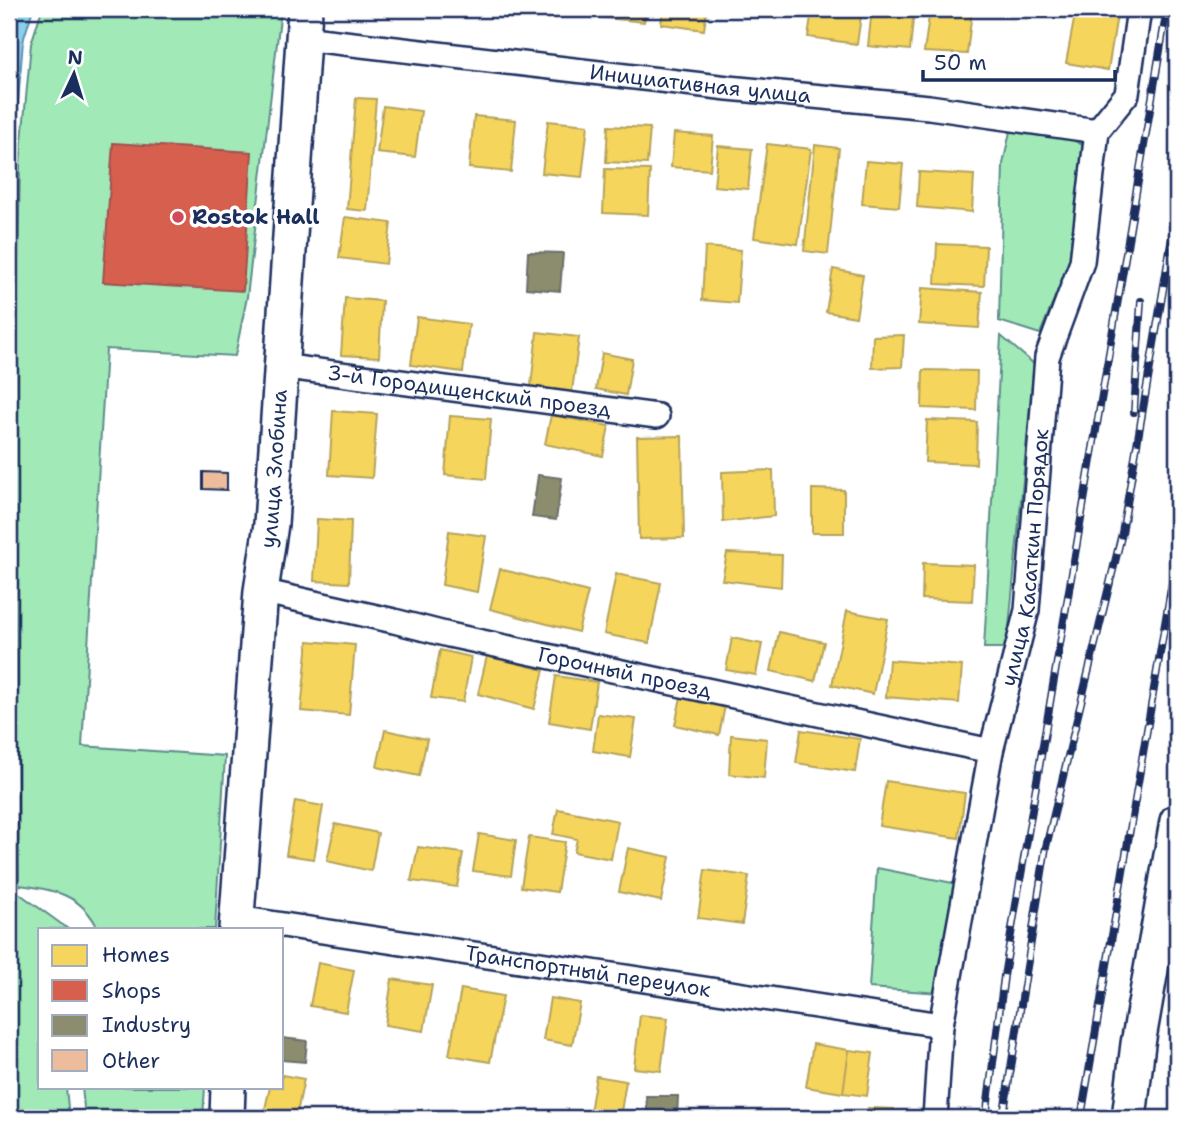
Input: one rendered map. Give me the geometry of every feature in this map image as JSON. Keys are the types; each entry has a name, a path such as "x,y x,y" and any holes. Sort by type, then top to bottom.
{"main road":[{"name":"улица Злобина","path":"236,923 261,591 271,524 303,24"},
{"path":"1129,1118 1138,1044 1177,821"},
{"path":"227,1118 228,1088"}],"street":[{"path":"1097,131 1126,94 1139,9"},
{"name":"Инициативная улица","path":"303,24 729,88 929,107 1097,131"},
{"name":"улица Касаткин Порядок","path":"935,1118 941,1025 991,751 1027,610 1047,357 1082,262 1097,131"},
{"name":"3-й Городищенский проезд","path":"281,366 657,416"},
{"name":"Горочный проезд","path":"261,591 449,635 991,751"},
{"name":"Транспортный переулок","path":"236,923 271,928"},
{"name":"Транспортный переулок","path":"284,930 941,1025"}],"green space":[{"path":"42,9 281,9 247,297 235,356 106,349 82,746 225,756 215,928 97,928 84,908 66,896 19,885 14,468 20,163 31,44"},
{"path":"1011,127 1063,135 1085,146 1069,263 1040,334 999,321 1003,164"},
{"path":"1001,336 1034,364 1007,648 984,648"},
{"path":"877,868 958,884 941,993 869,988"},
{"path":"9,886 67,928 38,928 38,1088 66,1088 69,1118 9,1118"},
{"path":"82,1088 205,1088 203,1118 85,1118"}],"water":[{"path":"9,9 33,9 23,41 13,162 9,372"}],"building: Homes":[{"path":"588,9 646,9 644,22 587,16"},
{"path":"663,9 707,9 704,30 661,24"},
{"path":"812,9 862,9 857,44 808,37"},
{"path":"872,9 914,10 910,50 868,46"},
{"path":"930,9 972,11 967,54 924,52"},
{"path":"1076,9 1118,9 1108,70 1066,63"},
{"path":"356,98 376,99 367,211 347,209"},
{"path":"383,106 421,111 415,157 377,153"},
{"path":"474,116 516,120 511,172 469,168"},
{"path":"548,121 588,125 582,177 542,173"},
{"path":"608,126 650,128 647,164 606,162"},
{"path":"674,133 713,136 710,170 671,167"},
{"path":"767,144 811,149 798,244 754,238"},
{"path":"815,145 839,148 828,254 804,251"},
{"path":"718,146 752,149 748,189 714,186"},
{"path":"866,161 903,164 899,207 862,204"},
{"path":"605,169 650,170 648,215 603,213"},
{"path":"919,172 974,175 972,212 917,207"},
{"path":"345,217 391,223 386,264 339,258"},
{"path":"937,244 986,246 984,286 935,284"},
{"path":"705,247 741,250 737,303 702,300"},
{"path":"833,269 863,275 856,317 826,312"},
{"path":"922,288 982,292 979,328 919,324"},
{"path":"345,298 382,301 379,357 341,355"},
{"path":"417,317 469,324 463,372 411,365"},
{"path":"537,332 579,337 572,392 530,395"},
{"path":"904,335 902,367 872,368 873,336"},
{"path":"602,353 632,359 626,395 596,389"},
{"path":"923,370 977,371 976,410 922,408"},
{"path":"333,411 377,414 372,478 329,475"},
{"path":"551,415 609,426 603,456 545,444"},
{"path":"450,416 491,419 486,479 445,475"},
{"path":"927,420 977,422 976,464 925,462"},
{"path":"682,436 684,538 639,539 637,437"},
{"path":"773,470 774,516 723,522 722,472"},
{"path":"812,489 844,490 844,533 812,533"},
{"path":"317,519 351,521 349,583 314,581"},
{"path":"449,531 486,536 477,592 442,585"},
{"path":"727,553 782,555 781,587 722,580"},
{"path":"923,563 974,565 972,601 922,599"},
{"path":"500,569 588,592 578,632 490,609"},
{"path":"616,574 661,583 649,643 604,634"},
{"path":"847,611 888,619 873,694 832,685"},
{"path":"779,632 824,642 815,681 771,671"},
{"path":"732,638 762,644 756,675 726,670"},
{"path":"308,641 355,645 349,715 301,711"},
{"path":"440,650 471,657 463,702 431,698"},
{"path":"487,656 544,670 534,709 478,694"},
{"path":"889,660 962,666 959,703 886,697"},
{"path":"556,676 597,682 590,729 549,722"},
{"path":"681,697 725,706 719,735 675,725"},
{"path":"598,714 636,719 630,757 593,751"},
{"path":"385,730 427,739 419,776 377,767"},
{"path":"801,730 860,739 855,772 796,763"},
{"path":"731,735 767,739 764,778 729,774"},
{"path":"886,781 965,793 959,838 879,826"},
{"path":"295,801 323,806 314,859 286,855"},
{"path":"558,809 618,821 611,859 574,852 577,839 553,834"},
{"path":"335,824 378,833 371,871 327,861"},
{"path":"479,834 516,840 511,876 473,871"},
{"path":"529,837 565,842 557,892 521,887"},
{"path":"418,847 463,853 457,887 411,881"},
{"path":"628,848 670,857 661,901 619,892"},
{"path":"705,870 749,876 742,924 698,918"},
{"path":"318,963 354,970 346,1012 310,1006"},
{"path":"392,979 432,985 424,1031 385,1025"},
{"path":"461,989 503,996 490,1062 449,1055"},
{"path":"550,998 580,1003 572,1045 543,1040"},
{"path":"640,1015 668,1018 661,1071 634,1068"},
{"path":"813,1044 849,1050 843,1093 806,1087"},
{"path":"849,1050 873,1053 867,1096 843,1093"},
{"path":"284,1075 304,1079 296,1118 263,1117 270,1088 284,1088"},
{"path":"596,1076 626,1081 620,1118 589,1118"},
{"path":"868,1108 894,1109 894,1118 868,1118"}],"building: Shops":[{"name":"Rostok Hall","path":"113,143 252,152 243,291 103,282"}],"building: Industry":[{"path":"528,252 563,253 560,291 526,288"},
{"path":"538,475 562,478 556,520 532,517"},
{"path":"284,1038 307,1041 305,1062 284,1060"},
{"path":"646,1096 678,1096 677,1118 648,1118"}],"building: Other":[{"path":"203,472 227,473 227,490 203,489"}],"railway":[{"path":"986,1118 1004,976 1167,9"},
{"path":"1003,1118 1046,847 1122,533 1177,208"},
{"path":"1134,412 1141,301"},
{"path":"1081,1118 1177,553"}],"place":[{"name":"Rostok Hall","path":"178,217"}]}
